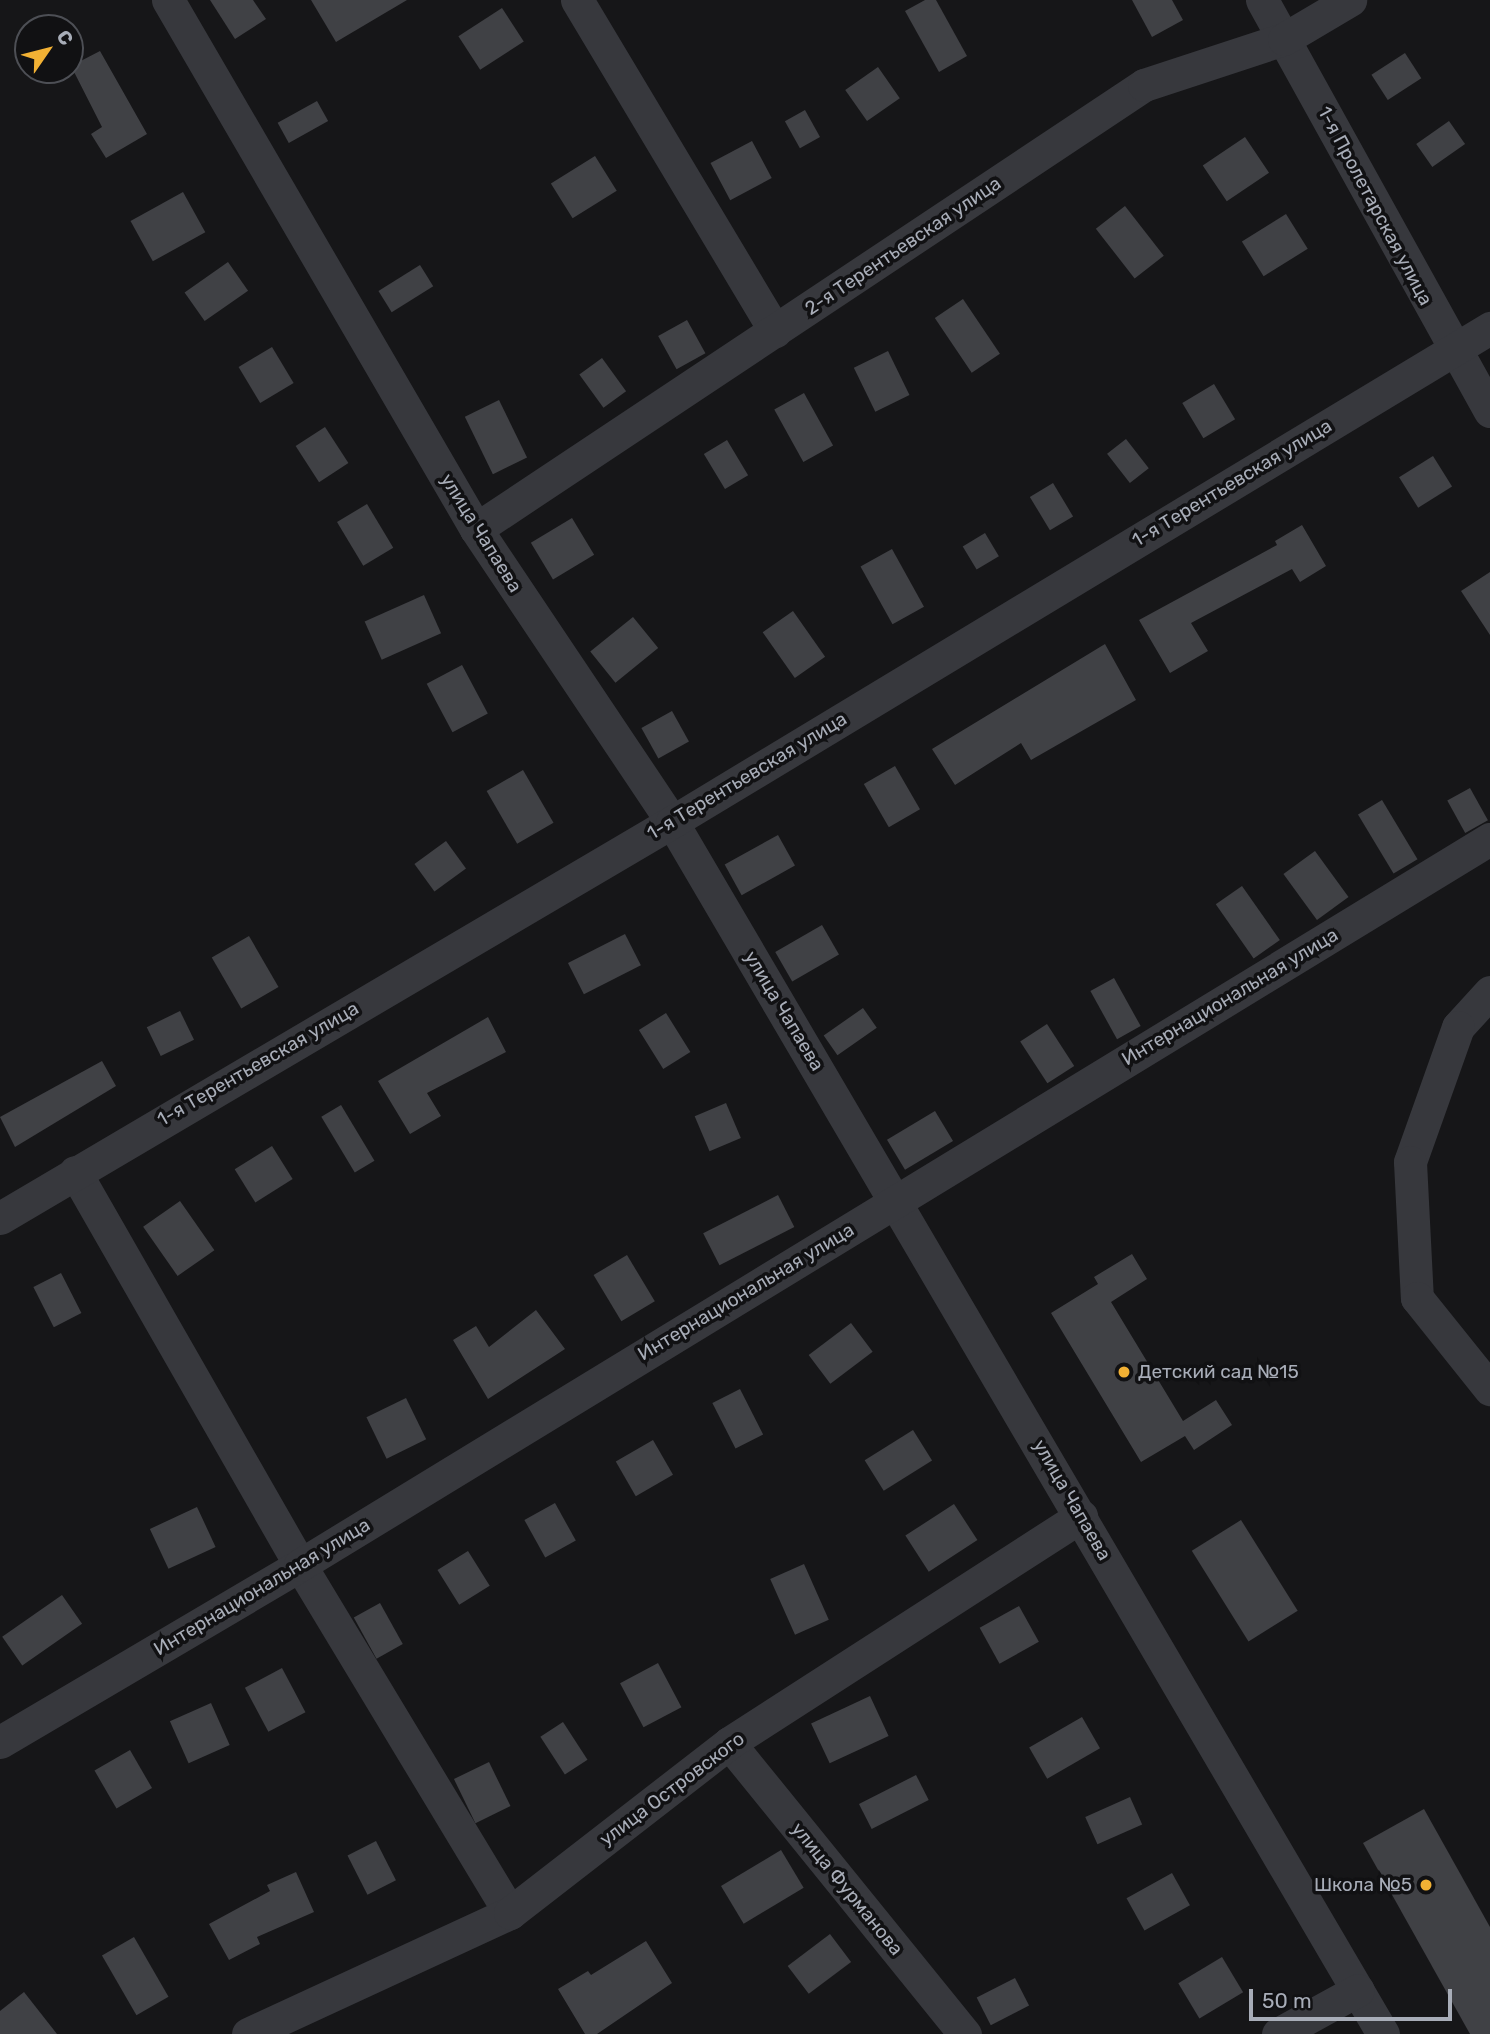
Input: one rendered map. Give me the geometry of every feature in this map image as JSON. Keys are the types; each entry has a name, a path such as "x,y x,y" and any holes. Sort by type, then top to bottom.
{"street":[{"name":"улица Чапаева","path":"168,0 476,529 672,822 897,1200 1383,2034"},
{"path":"577,0 775,331"},
{"name":"1-я Пролетарская улица","path":"1262,0 1452,350 1490,411"},
{"name":"2-я Терентьевская улица","path":"476,529 1144,85 1284,39 1350,0"},
{"name":"1-я Терентьевская улица","path":"0,1218 672,822 1490,328"},
{"name":"Интернациональная улица","path":"0,1742 300,1565 1490,839"},
{"path":"1490,992 1458,1027 1410,1162 1417,1298 1490,1389"},
{"path":"75,1172 300,1565 510,1913"},
{"name":"улица Островского","path":"248,2034 510,1913 729,1743 1081,1516"},
{"name":"улица Фурманова","path":"729,1743 965,2034"},
{"path":"1278,2034 1358,1990"}],"building":[{"path":"210,0 253,0 266,19 235,39"},
{"path":"311,0 407,0 336,42"},
{"path":"925,0 936,0 967,56 939,72 905,11"},
{"path":"1132,0 1172,0 1183,20 1152,37"},
{"path":"502,8 524,42 480,70 458,36"},
{"path":"100,51 147,134 106,158 91,134 102,127 80,84 84,84 84,59"},
{"path":"1405,53 1421,78 1388,100 1371,75"},
{"path":"878,67 900,98 867,121 845,90"},
{"path":"317,101 328,121 289,143 278,123"},
{"path":"805,110 820,137 800,148 785,121"},
{"path":"1449,121 1465,144 1432,167 1416,144"},
{"path":"1245,137 1269,173 1227,201 1203,166"},
{"path":"752,141 772,178 730,200 711,163"},
{"path":"595,156 617,191 573,218 551,184"},
{"path":"183,192 205,232 153,261 131,221"},
{"path":"1125,206 1164,256 1135,278 1096,229"},
{"path":"1286,214 1308,249 1264,276 1242,242"},
{"path":"228,262 248,291 205,321 185,292"},
{"path":"420,265 433,286 392,312 378,291"},
{"path":"963,299 1000,354 972,373 935,318"},
{"path":"687,320 705,353 677,369 658,336"},
{"path":"272,347 294,383 260,403 239,367"},
{"path":"888,351 909,395 875,412 854,368"},
{"path":"602,358 626,391 603,408 579,374"},
{"path":"1214,384 1235,419 1203,438 1182,403"},
{"path":"804,393 833,445 803,462 774,409"},
{"path":"499,400 527,458 493,474 465,417"},
{"path":"325,427 348,463 319,482 296,446"},
{"path":"1126,439 1149,468 1130,483 1107,454"},
{"path":"727,440 748,475 725,489 704,454"},
{"path":"1433,456 1452,487 1418,508 1399,477"},
{"path":"1053,483 1073,516 1050,530 1030,497"},
{"path":"367,504 393,548 363,566 337,522"},
{"path":"572,518 594,555 553,580 531,543"},
{"path":"1302,525 1326,566 1300,582 1292,569 1191,623 1208,651 1170,673 1139,620 1277,545 1275,541"},
{"path":"985,533 999,556 977,570 963,546"},
{"path":"892,549 924,607 893,624 861,566"},
{"path":"1490,572 1490,635 1461,591"},
{"path":"424,595 441,633 382,660 365,621"},
{"path":"793,611 825,657 795,678 763,632"},
{"path":"633,617 658,648 615,683 590,652"},
{"path":"1105,644 1136,700 1031,760 1021,743 955,785 932,749"},
{"path":"462,665 488,714 453,732 427,684"},
{"path":"672,711 689,742 658,759 641,728"},
{"path":"895,766 920,809 889,827 864,784"},
{"path":"523,770 554,823 517,844 487,791"},
{"path":"1470,788 1488,820 1465,833 1447,801"},
{"path":"1382,800 1418,859 1394,874 1358,814"},
{"path":"778,835 795,866 742,895 725,865"},
{"path":"446,841 466,869 434,891 414,864"},
{"path":"1315,851 1349,897 1317,920 1283,874"},
{"path":"1242,886 1280,940 1254,958 1216,904"},
{"path":"822,925 839,954 792,981 775,952"},
{"path":"625,934 641,965 584,994 568,963"},
{"path":"249,936 278,987 241,1009 212,958"},
{"path":"1114,978 1141,1026 1117,1039 1090,991"},
{"path":"863,1008 877,1028 837,1055 824,1036"},
{"path":"180,1011 194,1040 161,1056 147,1027"},
{"path":"666,1013 690,1052 663,1069 639,1030"},
{"path":"488,1017 506,1052 427,1093 441,1116 410,1134 378,1081"},
{"path":"1047,1024 1074,1066 1047,1083 1020,1041"},
{"path":"102,1061 116,1086 15,1147 0,1117"},
{"path":"726,1103 741,1138 710,1151 695,1116"},
{"path":"341,1105 374,1161 355,1173 321,1117"},
{"path":"935,1111 953,1141 905,1170 887,1140"},
{"path":"272,1146 293,1179 255,1202 235,1169"},
{"path":"778,1195 794,1227 719,1265 703,1233"},
{"path":"180,1201 214,1250 178,1276 143,1227"},
{"path":"1132,1254 1147,1279 1111,1302 1183,1421 1216,1400 1232,1425 1194,1450 1185,1436 1141,1462 1051,1313 1098,1284 1094,1277"},
{"path":"627,1255 655,1301 621,1321 594,1275"},
{"path":"61,1273 81,1313 54,1327 33,1287"},
{"path":"536,1310 565,1349 488,1399 453,1340 476,1326 489,1347"},
{"path":"851,1323 873,1352 830,1384 809,1355"},
{"path":"740,1389 763,1434 736,1449 712,1403"},
{"path":"406,1398 426,1439 387,1459 366,1417"},
{"path":"913,1430 932,1461 884,1491 865,1460"},
{"path":"653,1440 673,1475 636,1496 616,1462"},
{"path":"555,1503 576,1541 545,1558 524,1520"},
{"path":"954,1504 977,1540 929,1572 905,1536"},
{"path":"197,1507 216,1547 168,1569 150,1529"},
{"path":"1241,1520 1298,1611 1249,1641 1192,1551"},
{"path":"468,1551 490,1586 459,1605 437,1570"},
{"path":"804,1564 829,1620 795,1635 770,1579"},
{"path":"62,1595 82,1624 22,1666 2,1637"},
{"path":"380,1603 403,1644 377,1659 354,1618"},
{"path":"1019,1606 1039,1642 1000,1664 980,1628"},
{"path":"658,1663 681,1707 644,1727 620,1683"},
{"path":"282,1668 305,1712 268,1732 245,1688"},
{"path":"870,1696 889,1736 830,1763 811,1723"},
{"path":"211,1703 230,1745 189,1763 170,1721"},
{"path":"1082,1717 1100,1748 1047,1779 1029,1748"},
{"path":"563,1722 588,1760 565,1774 540,1737"},
{"path":"130,1750 152,1788 116,1809 94,1770"},
{"path":"489,1762 510,1806 475,1823 454,1779"},
{"path":"916,1775 929,1800 872,1829 859,1804"},
{"path":"1130,1797 1142,1824 1097,1844 1085,1817"},
{"name":"Школа №5","path":"1424,1809 1490,1927 1490,2034 1470,2034 1363,1843"},
{"path":"376,1841 396,1880 367,1895 347,1856"},
{"path":"781,1850 804,1888 744,1924 721,1886"},
{"path":"296,1872 314,1912 257,1937 260,1944 229,1960 209,1924 270,1891 267,1885"},
{"path":"1172,1873 1190,1905 1144,1931 1127,1898"},
{"path":"830,1934 851,1962 809,1994 788,1966"},
{"path":"134,1937 168,1997 136,2015 102,1956"},
{"path":"646,1941 672,1983 597,2034 585,2034 558,1989 588,1971 591,1975"},
{"path":"1222,1957 1243,1992 1199,2018 1178,1983"},
{"path":"1015,1978 1029,2006 991,2025 977,1998"},
{"path":"24,1992 57,2034 0,2034 0,2011"}],"place":[{"name":"Детский сад №15","path":"1124,1372"},
{"name":"Школа №5","path":"1426,1885"}]}
